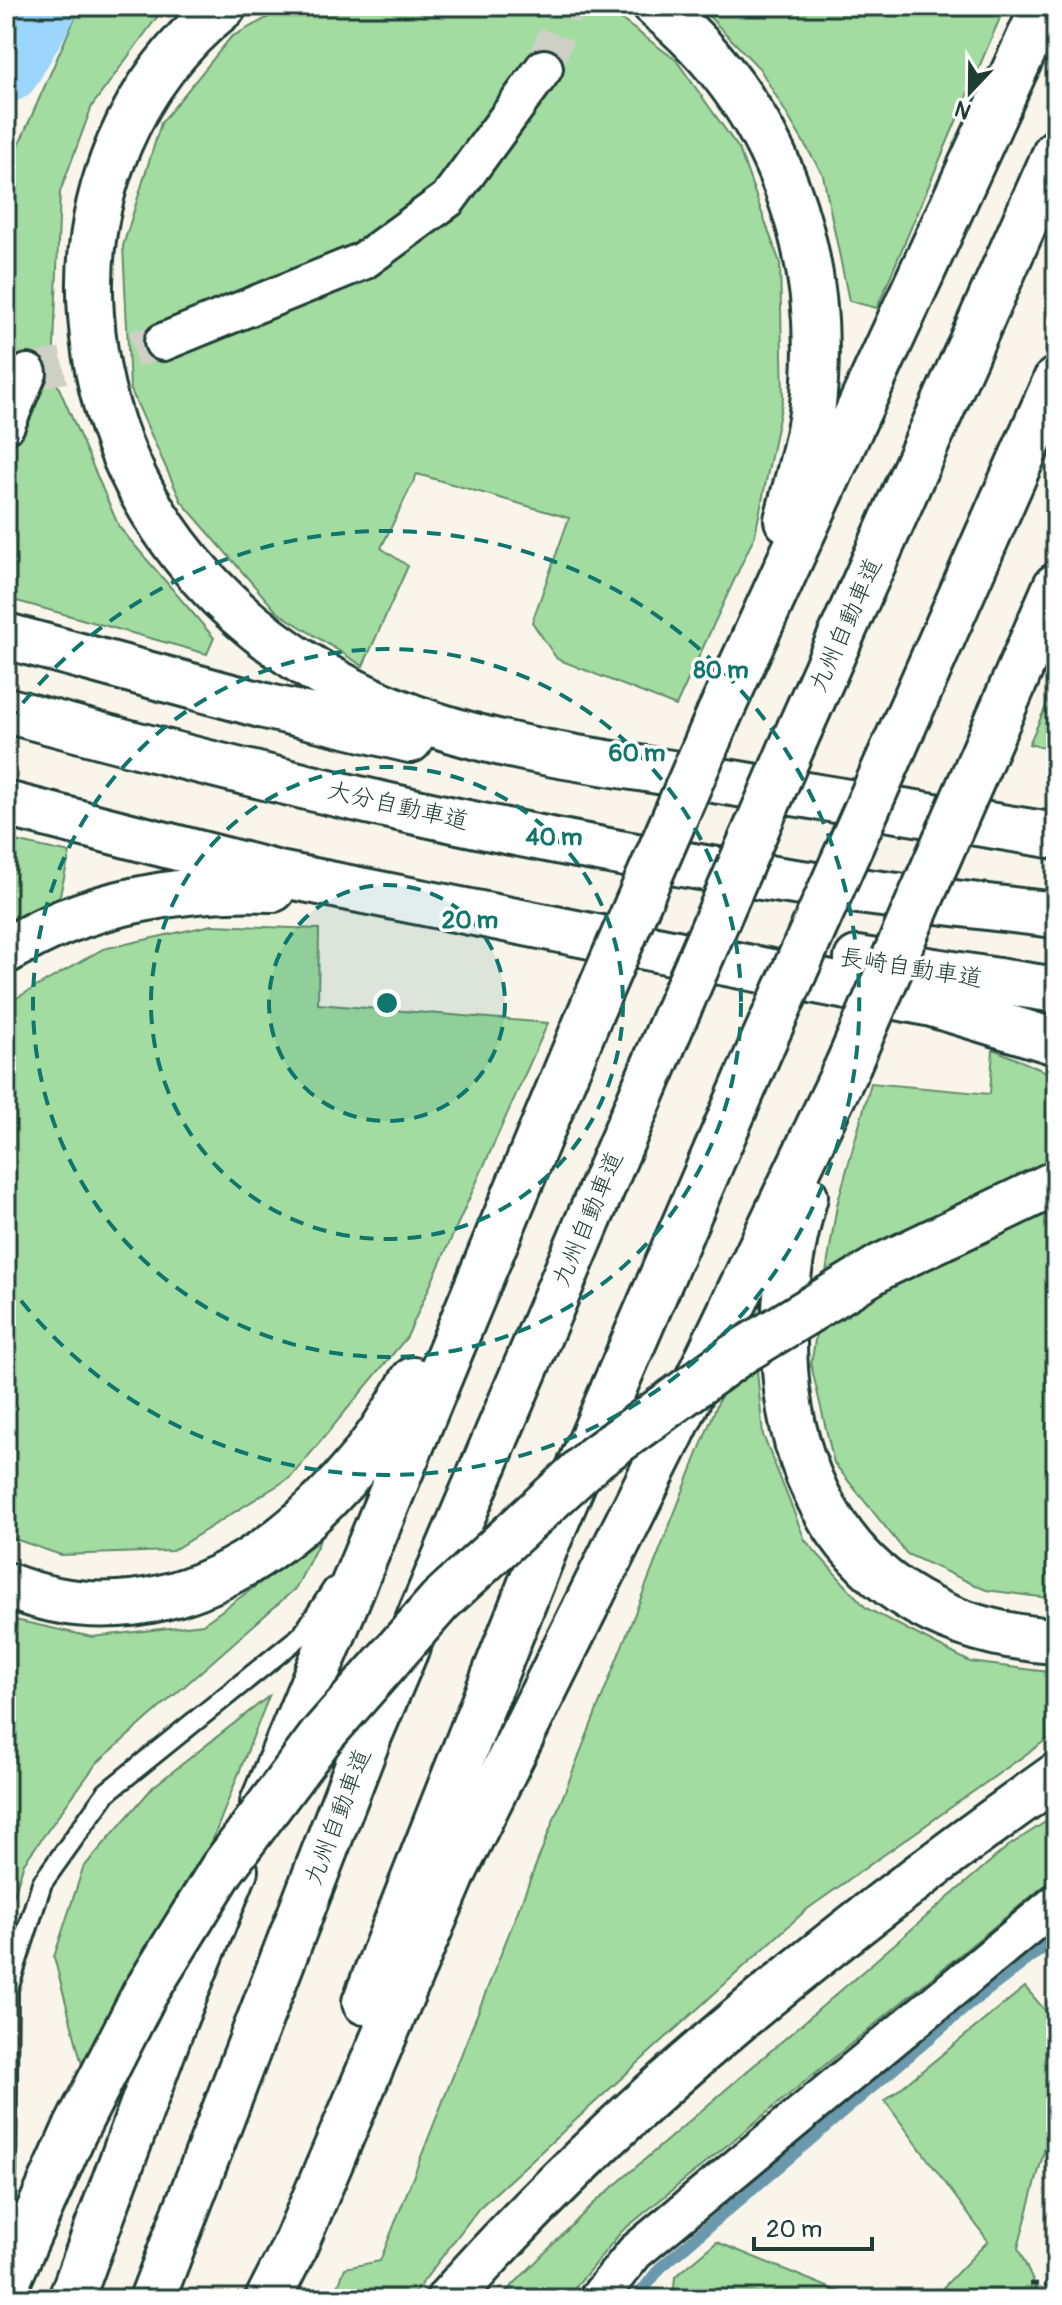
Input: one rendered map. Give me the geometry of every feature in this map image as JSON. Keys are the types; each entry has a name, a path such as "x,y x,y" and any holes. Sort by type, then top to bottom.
{"highway":[{"path":"224,6 196,28 162,66 135,107 115,151 92,241 89,290 92,339 103,389 118,439 139,487 176,547 241,618 286,654 338,686 450,730 564,755 1056,836"},
{"path":"656,6 685,29 727,76 762,129 787,181 805,238 813,293 816,355 812,414 799,475 782,535 719,715"},
{"path":"71,2299 175,2018 376,1524 590,1014 719,715 1044,6"},
{"name":"九州自動車道","path":"152,2299 369,1736 800,728 1056,152"},
{"path":"250,2299 462,1750 761,1047 1056,380"},
{"path":"268,2299 292,2252 454,1872 670,1437 848,1065 1056,586"},
{"path":"978,766 1056,607"},
{"path":"6,636 265,706 561,770 844,817 1056,843"},
{"name":"大分自動車道","path":"6,710 127,742 437,815 793,882 1056,915"},
{"path":"561,770 1056,826"},
{"path":"6,777 338,862 562,910"},
{"path":"6,804 134,839 373,893 932,1004 1056,1042"},
{"path":"6,951 70,920 128,903 189,891 257,888 373,893 562,910"},
{"name":"長崎自動車道","path":"562,910 1048,989"},
{"path":"6,1585 68,1602 115,1603 166,1597 228,1574 263,1555 311,1517 351,1474 395,1412 590,1014"},
{"path":"848,1065 802,1207 784,1313 783,1372 790,1422 804,1467 825,1510 852,1549 886,1582 925,1607 965,1626 1009,1638 1056,1641"},
{"path":"6,2285 74,2132 137,2009 214,1881 323,1734 440,1601 596,1457 741,1352 882,1266 1056,1183"},
{"path":"449,2299 503,2237 611,2129 718,2034 955,1848 1056,1776"}],"street":[{"path":"163,342 363,261 448,199 544,68"},
{"path":"6,425 28,373"},
{"path":"597,2299 635,2252 1056,1903"}],"lane":[{"path":"6,2177 8,1989 42,1883 107,1792 303,1634 376,1524"}],"path":[{"path":"1030,2284 1056,2285"}],"green space":[{"path":"80,6 165,6 92,106 60,192 53,374 119,527 214,638 207,654 6,598 6,174"},
{"path":"289,6 603,6 676,60 739,149 780,263 783,398 755,535 676,706 557,659 532,622 569,518 417,474 381,548 408,566 363,666 277,612 181,501 130,388 123,246 161,123 231,37"},
{"path":"699,6 1005,6 877,308 849,301 823,175 760,69"},
{"path":"1056,684 1056,751 1029,744"},
{"path":"6,839 70,853 59,899 6,924"},
{"path":"212,925 319,929 318,1004 548,1023 407,1337 291,1477 172,1551 61,1555 6,1536 6,1004 103,949"},
{"path":"993,1049 1056,1076 1056,1599 986,1590 907,1554 834,1463 811,1365 837,1205 871,1083 990,1094"},
{"path":"752,1316 763,1435 805,1540 866,1608 970,1662 1056,1673 1056,1733 806,1910 479,2208 410,2299 333,2299 345,2268 380,2261"},
{"path":"320,1540 296,1588 96,1764 24,1863 6,1920 6,1618 92,1637 203,1624"},
{"path":"269,1696 99,2130 54,1957 83,1868 153,1787"},
{"path":"1056,1815 1056,1876 621,2232 566,2299 499,2299 592,2205 1007,1847"},
{"path":"1025,1987 1056,2023 1056,2106 1018,2248 1041,2299 932,2299 988,2241 885,2101"},
{"path":"717,2242 857,2299 673,2299 675,2277"}],"waterway":[{"path":"6,68 42,6"},
{"path":"636,2299 660,2268 972,2002 1056,1938"}],"tunnel":[{"path":"544,68 567,6"},
{"path":"28,373 163,342"}]}
